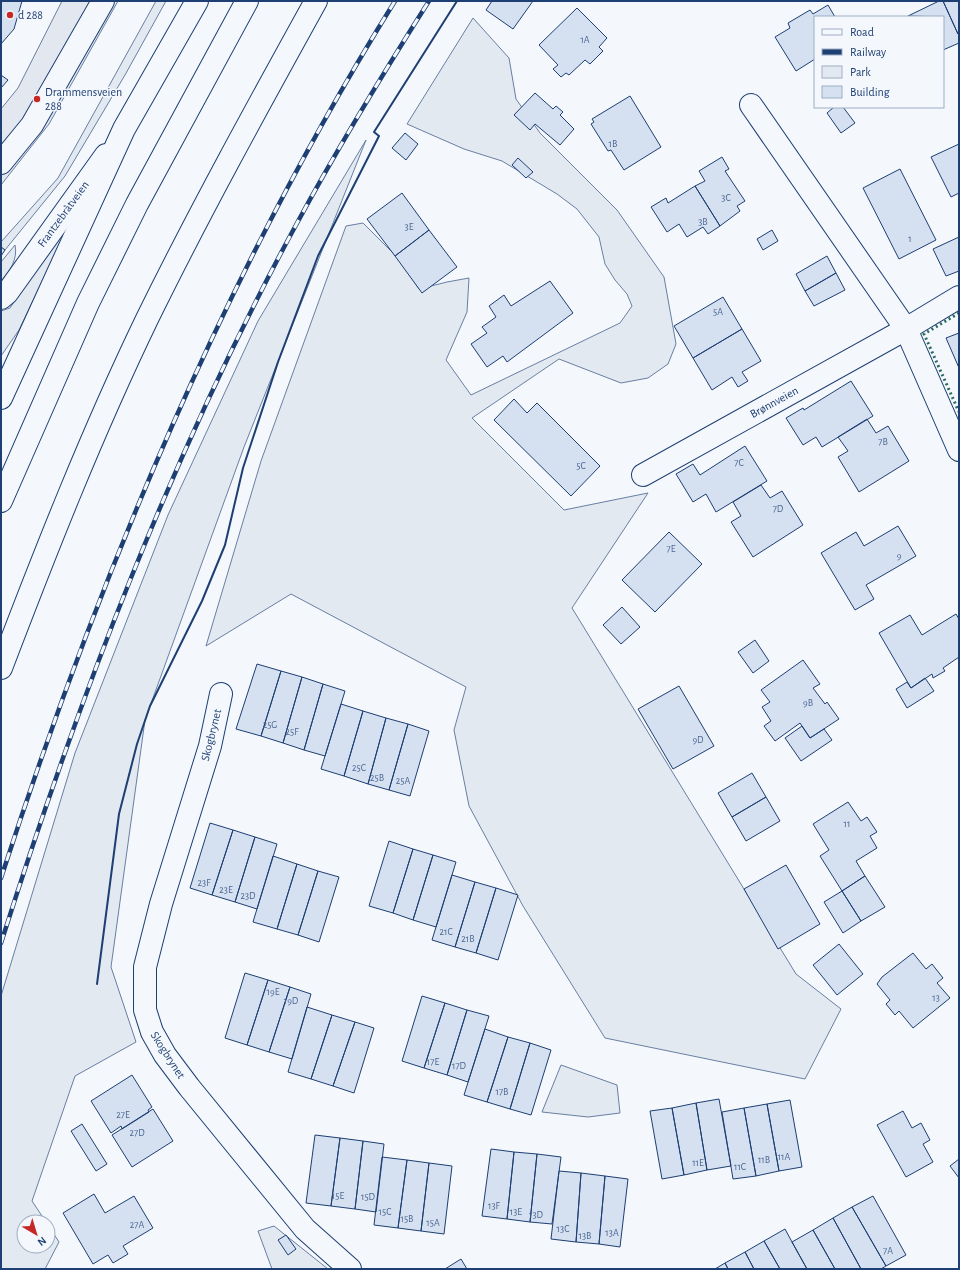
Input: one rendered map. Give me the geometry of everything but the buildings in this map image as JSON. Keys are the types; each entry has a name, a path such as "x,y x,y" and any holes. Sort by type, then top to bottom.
{"main road":[{"path":"1,163 32,125 103,1"},
{"path":"1,398 124,129 197,1"},
{"path":"1,501 88,303 137,204 247,1"},
{"path":"1,668 56,524 98,425 147,319 197,221 316,1"},
{"path":"751,105 906,329 959,450"},
{"name":"Frantzebråtveien","path":"1,298 7,293 124,129"},
{"name":"Brønnveien","path":"643,475 906,329 959,297"},
{"name":"Skogbrynet","path":"222,694 210,746 161,904 145,966 145,1010 152,1032 158,1044 189,1088 304,1228 350,1269"}],"green space":[{"path":"156,1 166,1 125,75 65,176 5,250 1,247 1,242 58,178"},
{"path":"473,18 509,58 516,99 540,133 617,210 664,277 676,344 668,364 648,378 621,383 559,359 472,418 564,510 648,493 572,608 796,974 841,1009 805,1079 605,1038 523,906 469,806 454,730 466,687 291,594 206,646 261,461 346,226 363,223 400,260 419,289 469,278 467,312 446,360 471,395 620,323 632,306 627,294 615,280 605,264 599,237 577,209 557,194 502,161 464,149 407,124"},
{"path":"366,140 244,447 145,720 111,967 136,1042 75,1076 32,1201 41,1214 16,1214 16,1254 53,1254 45,1269 1,1269 1,996 75,753 168,515 258,321"},
{"path":"78,206 19,330 1,356 1,311 10,308"},
{"path":"15,245 16,250 14,260 1,281 1,262"},
{"path":"561,1065 617,1085 620,1113 588,1117 542,1112"},
{"path":"274,1226 328,1269 272,1269 258,1231"},
{"path":"56,1237 59,1242 56,1248"}],"shaded area":[{"name":"Drammensveien 288","path":"62,1 118,1 49,124 1,185 1,109 18,88"}],"railway":[{"path":"1,878 39,764 80,651 124,538 171,428 222,318 276,210 333,105 395,1"},
{"path":"1,943 31,851 96,668 131,577 209,399 251,311 327,168 429,1"}],"hedge":[{"path":"959,313 924,334 959,412"}],"wall":[{"path":"97,984 119,814 137,744 150,706 202,601 225,545 243,468 278,362 318,256 379,136 374,132 457,1"}],"place":[{"name":"d 288","path":"10,15"},
{"name":"Drammensveien 288","path":"37,99"}]}
